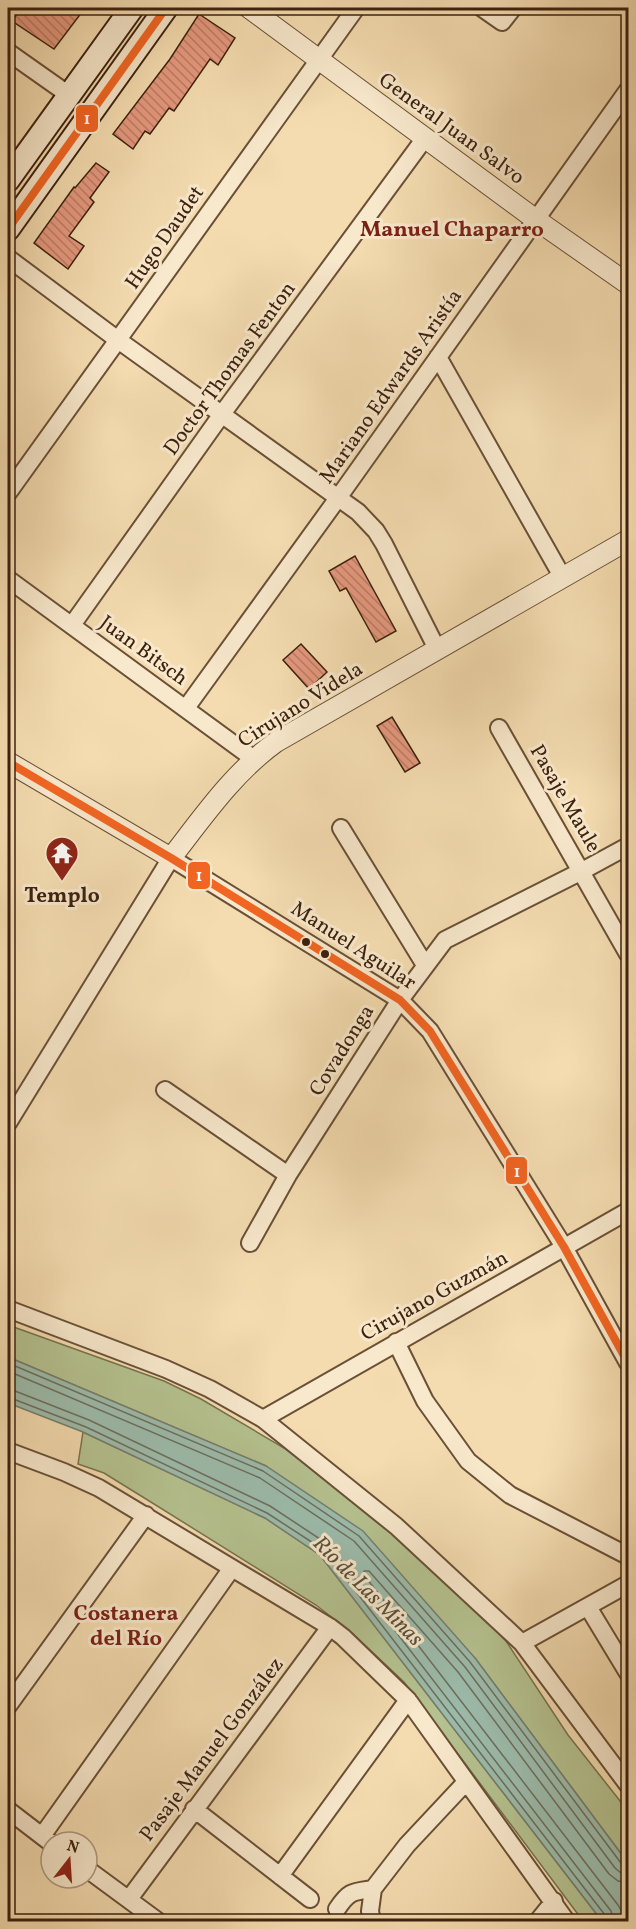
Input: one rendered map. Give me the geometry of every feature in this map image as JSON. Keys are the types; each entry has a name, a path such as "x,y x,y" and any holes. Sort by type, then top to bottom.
{"main road":[{"path":"8,180 132,8"},
{"path":"8,229 166,8"}],"street":[{"name":"General Juan Salvo","path":"249,8 628,284"},
{"name":"Hugo Daudet","path":"8,493 356,8"},
{"path":"482,8 502,22 513,8"},
{"path":"8,52 69,95"},
{"name":"Mariano Edwards Aristía","path":"186,708 628,90"},
{"name":"Doctor Thomas Fenton","path":"72,625 222,414 425,138"},
{"path":"8,258 358,512 376,531 437,649"},
{"path":"438,357 563,578"},
{"name":"Cirujano Videla","path":"8,1123 171,858 234,778 254,759 293,732 628,540"},
{"name":"Juan Bitsch","path":"8,579 254,759"},
{"name":"Pasaje Maule","path":"499,728 628,954"},
{"name":"Manuel Aguilar","path":"8,762 171,858 399,1000 430,1031 564,1247 628,1363"},
{"path":"341,828 425,965"},
{"name":"Covadonga","path":"250,1243 288,1175 399,1000 445,940 628,846"},
{"path":"165,1090 288,1175"},
{"name":"Cirujano Guzmán","path":"263,1419 628,1211"},
{"path":"8,1309 173,1372 263,1419 396,1526 522,1643 628,1785"},
{"path":"396,1342 425,1401 468,1461 510,1495 558,1522 628,1556"},
{"path":"8,1451 99,1488 343,1637 408,1700 567,1922"},
{"path":"8,1706 146,1515"},
{"path":"52,1830 232,1568"},
{"path":"522,1643 628,1584"},
{"path":"588,1607 628,1673"},
{"name":"Pasaje Manuel González","path":"129,1899 330,1627"},
{"path":"280,1876 408,1700"},
{"path":"372,1922 370,1911 373,1889 408,1845 466,1782"},
{"path":"194,1809 310,1899"},
{"path":"8,1810 39,1834"},
{"path":"99,1878 159,1922"},
{"path":"337,1909 346,1895 373,1889"},
{"path":"537,1922 554,1901"}],"green space":[{"path":"8,1325 164,1381 201,1399 284,1448 362,1507 428,1562 473,1605 506,1641 568,1735 628,1811 628,1863 475,1658 266,1466 8,1357"},
{"path":"83,1432 265,1518 320,1555 602,1921 583,1921 404,1682 352,1633 316,1605 104,1473 78,1464"}],"water":[{"name":"Río de Las Minas","path":"8,1357 266,1466 363,1531 475,1658 628,1863 628,1921 602,1921 320,1555 265,1518 83,1432 8,1403"}],"building":[{"path":"21,8 85,8 54,49 12,21"},
{"path":"199,14 235,38 218,65 210,59 174,111 169,108 150,134 145,131 133,149 113,134 170,59"},
{"path":"96,163 109,172 90,198 94,202 69,236 84,246 68,269 34,243 74,187"},
{"path":"355,556 396,631 376,642 346,588 340,591 329,571"},
{"path":"301,644 327,672 309,689 283,660"},
{"path":"392,717 420,763 405,772 377,726"}],"transit line":[{"name":"1","path":"8,229 166,8"},
{"name":"1","path":"8,762 171,858 400,1000 430,1031 564,1247 628,1363"}],"place":[{"name":"Templo","path":"62,882"}],"district":[{"name":"Manuel Chaparro","path":"452,228"},
{"name":"Costanera del Río","path":"126,1625"}]}
